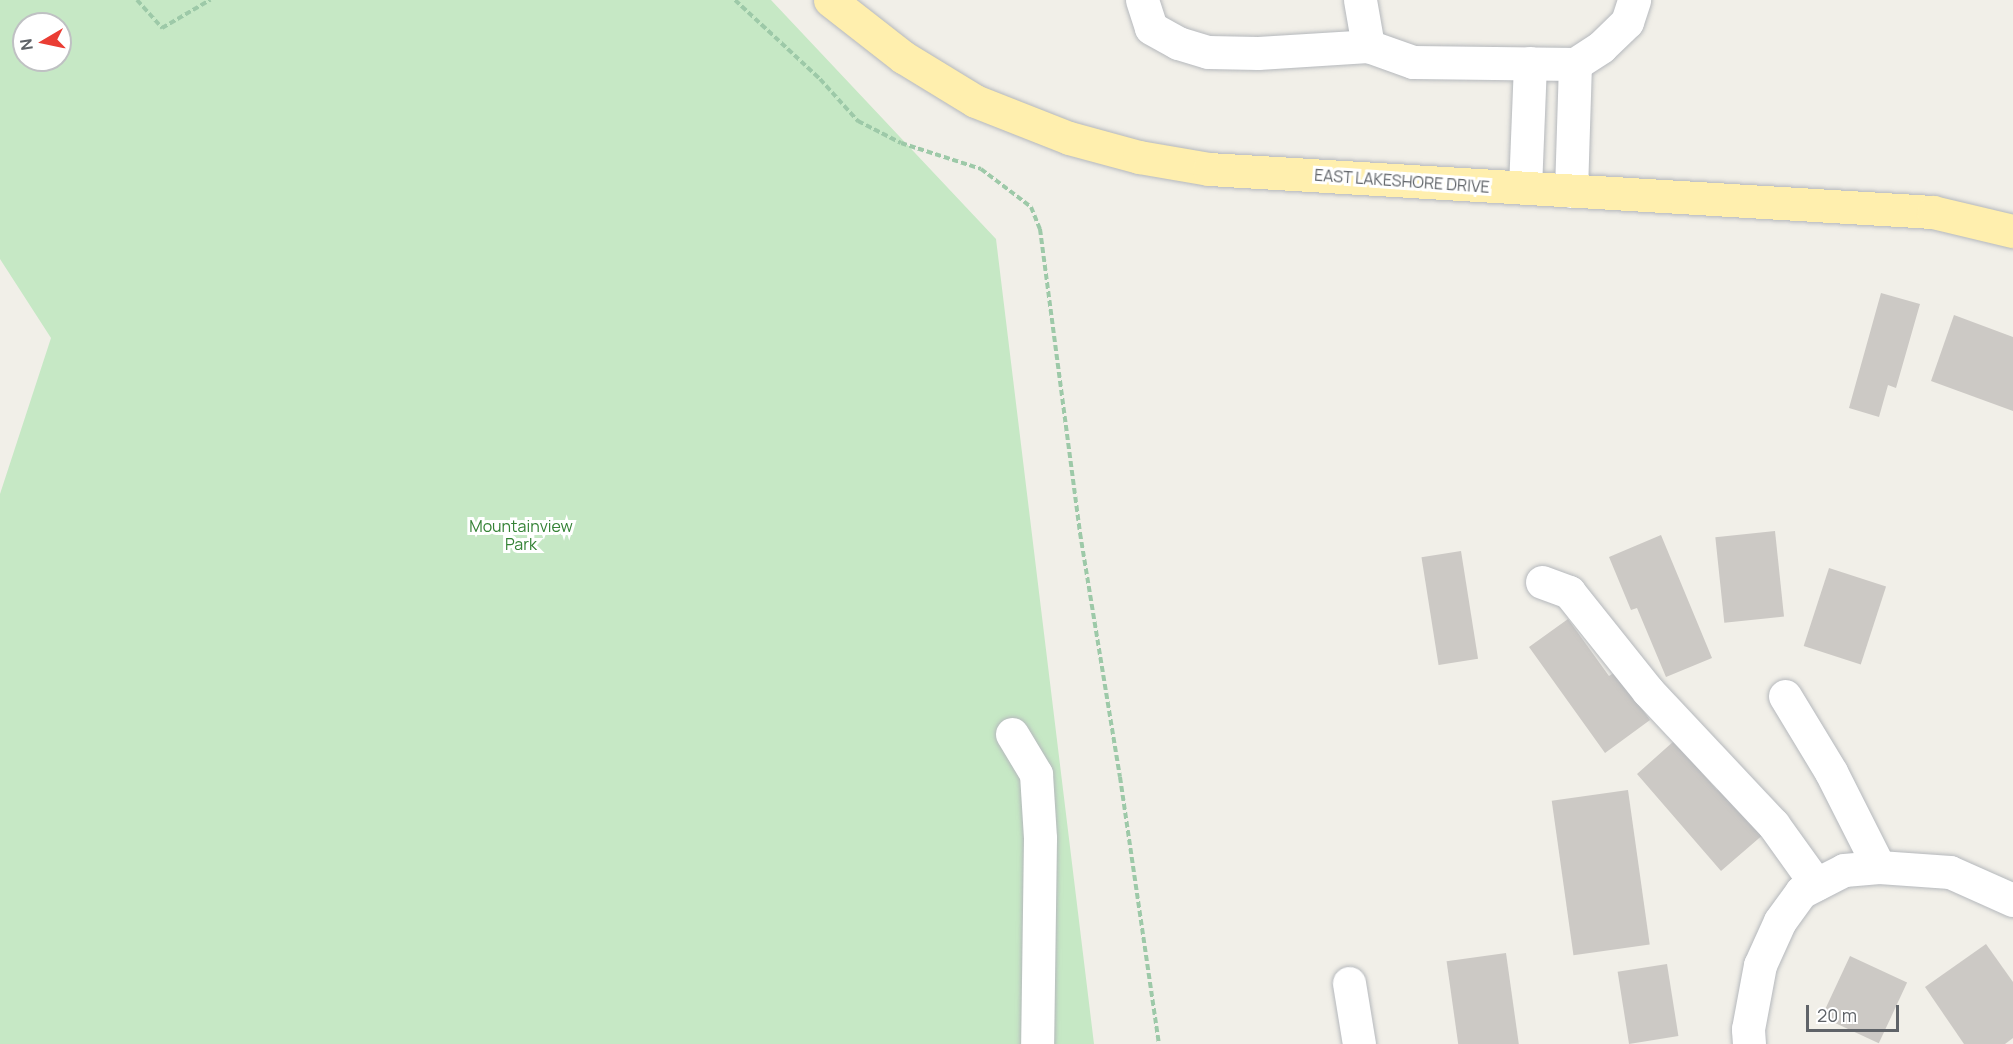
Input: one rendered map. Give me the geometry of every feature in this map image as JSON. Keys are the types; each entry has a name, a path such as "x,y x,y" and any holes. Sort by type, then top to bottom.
{"main road":[{"name":"EAST LAKESHORE DRIVE","path":"830,0 903,57 975,101 1069,138 1139,157 1209,169 1571,191 1857,205 1933,212 2013,231"}],"street":[{"path":"1143,0 1151,28 1178,43 1208,52 1258,53 1368,46 1413,62 1575,64 1601,47 1627,22 1634,0"},
{"path":"1360,0 1368,46"},
{"path":"1525,188 1530,63"},
{"path":"1571,191 1575,64"},
{"path":"1542,582 1569,592 1648,691 1773,824 1816,884"},
{"path":"1785,696 1831,772 1879,867"},
{"path":"1012,734 1036,774 1040,838 1037,1044"},
{"path":"1749,1044 1748,1029 1760,966 1780,921 1801,892 1844,870 1879,867 1950,872 2013,900"},
{"path":"1349,983 1359,1044"}],"path":[{"path":"137,0 162,28 210,0"},
{"path":"735,0 820,80 858,121 910,146 981,169 1031,207 1040,229 1080,533 1120,777 1159,1044"}],"green space":[{"name":"Mountainview Park","path":"0,0 771,0 996,239 1094,1044 0,1044 0,494 51,338 0,259"}],"building":[{"path":"1881,293 1920,304 1896,388 1888,385 1879,417 1849,408"},
{"path":"1954,315 2013,337 2013,411 1931,381"},
{"path":"1775,531 1784,617 1724,623 1715,537"},
{"path":"1661,535 1712,658 1666,677 1637,608 1631,610 1609,557"},
{"path":"1461,551 1478,659 1439,665 1421,557"},
{"path":"1829,568 1886,587 1861,665 1804,646"},
{"path":"1568,619 1609,676 1615,672 1650,720 1605,753 1529,647"},
{"path":"1674,741 1717,790 1723,785 1765,833 1721,871 1637,774"},
{"path":"1628,790 1650,944 1573,955 1552,801"},
{"path":"1986,944 2013,982 2013,1038 2005,1044 1964,1044 1925,987"},
{"path":"1506,953 1519,1044 1458,1044 1447,961"},
{"path":"1850,956 1907,983 1879,1043 1822,1017"},
{"path":"1667,964 1678,1036 1629,1044 1618,972"}]}
